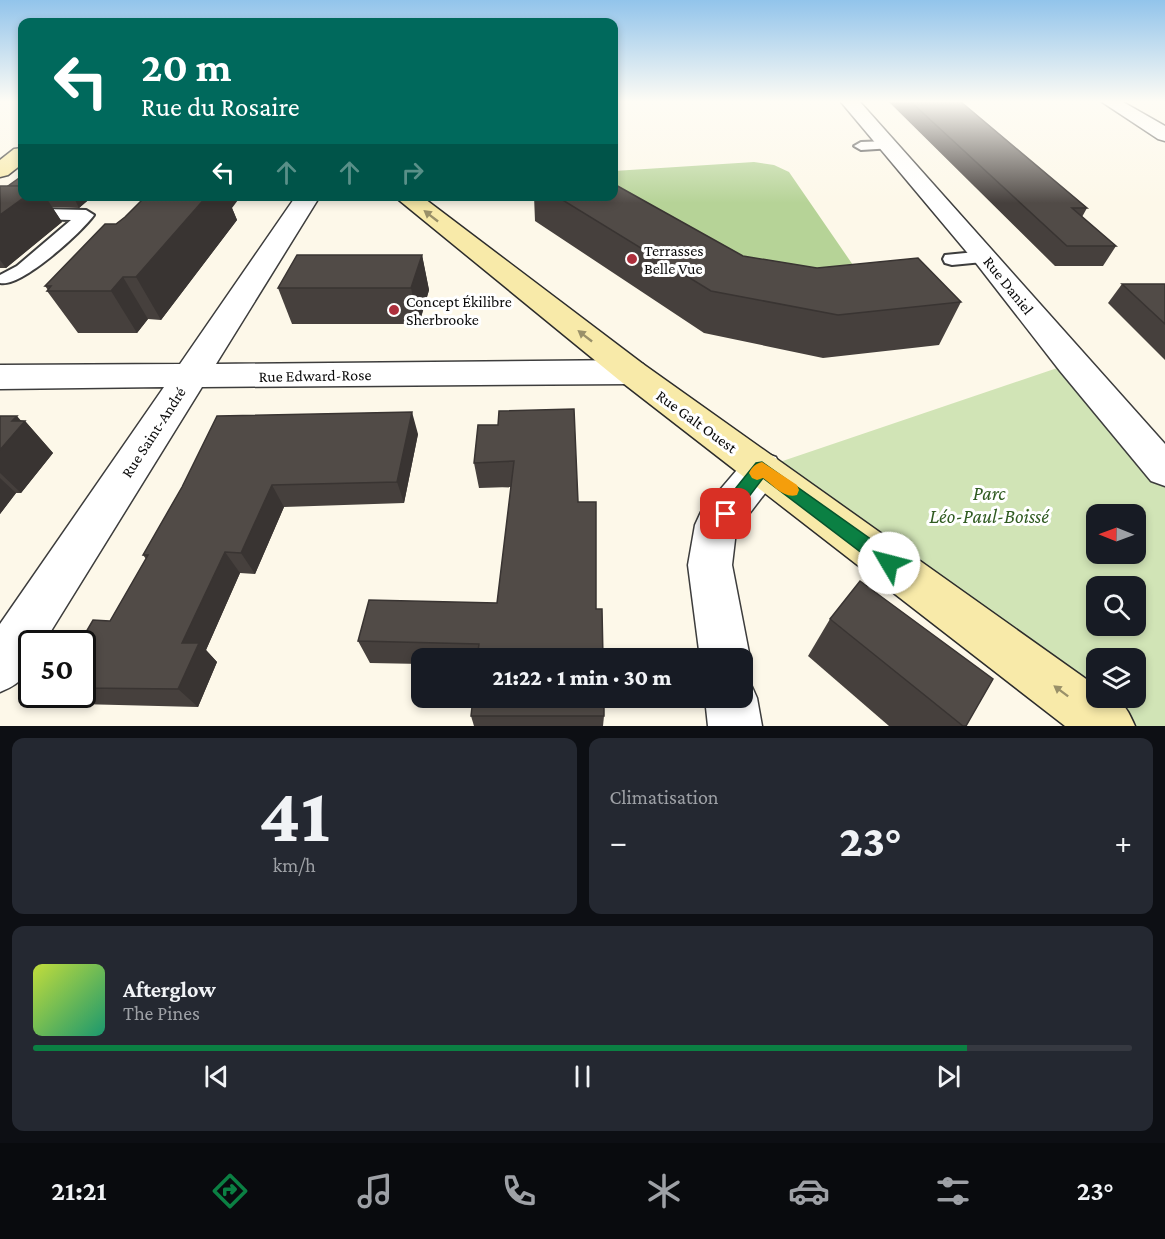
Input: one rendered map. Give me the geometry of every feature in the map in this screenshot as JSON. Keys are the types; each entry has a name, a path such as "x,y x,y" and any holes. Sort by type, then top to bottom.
{"main road":[{"path":"0,170 18,157"},
{"name":"Rue Galt Ouest","path":"411,201 631,372 1108,726"}],"street":[{"name":"Rue Daniel","path":"869,136 875,146 986,256 1072,363 1165,470"},
{"name":"Rue Saint-André","path":"0,667 305,201"},
{"name":"Rue Edward-Rose","path":"0,377 631,372"},
{"path":"723,648 710,565 716,525 762,468"},
{"path":"732,708 735,726"}],"lane":[{"path":"0,213 86,215 24,270 2,281"},
{"path":"952,259 986,256"}],"green space":[{"path":"754,162 774,165 789,172 855,268 723,273 618,199 618,171"},
{"name":"Parc Léo-Paul-Boissé","path":"1072,363 1165,470 1165,726 1108,726 762,468"}],"building":[{"path":"948,136 1001,136 1087,208 1072,208 1116,246 1067,246"},
{"path":"18,179 18,186 8,186"},
{"path":"0,186 18,186 19,201 0,215"},
{"path":"618,186 743,256 817,268 918,258 961,302 838,315 711,291 564,201 618,201"},
{"path":"141,201 203,201 136,277 123,277 111,291 47,291 51,286 45,286 105,224 116,224"},
{"path":"297,255 422,255 411,288 278,288"},
{"path":"1122,284 1165,284 1165,324"},
{"path":"574,409 578,502 596,502 596,609 602,609 603,648 478,648 479,644 358,641 369,600 497,603 514,461 474,463 478,425 498,425 499,411"},
{"path":"412,412 397,482 272,485 241,553 225,552 182,643 199,643 178,689 96,688 96,630 87,630 93,620 110,621 148,555 143,555 182,487 217,416"},
{"path":"0,416 17,416 12,421 25,421 0,450"},
{"path":"860,581 993,679 966,726 963,726 830,619"},
{"path":"472,708 604,708 604,716 471,716"}],"slow traffic":[{"path":"757,473 762,468 791,490"}],"place":[{"name":"Terrasses Belle Vue","path":"632,259"},
{"name":"Concept Ékilibre Sherbrooke","path":"394,310"}],"route":[{"path":"726,514 762,468 889,563"}]}
